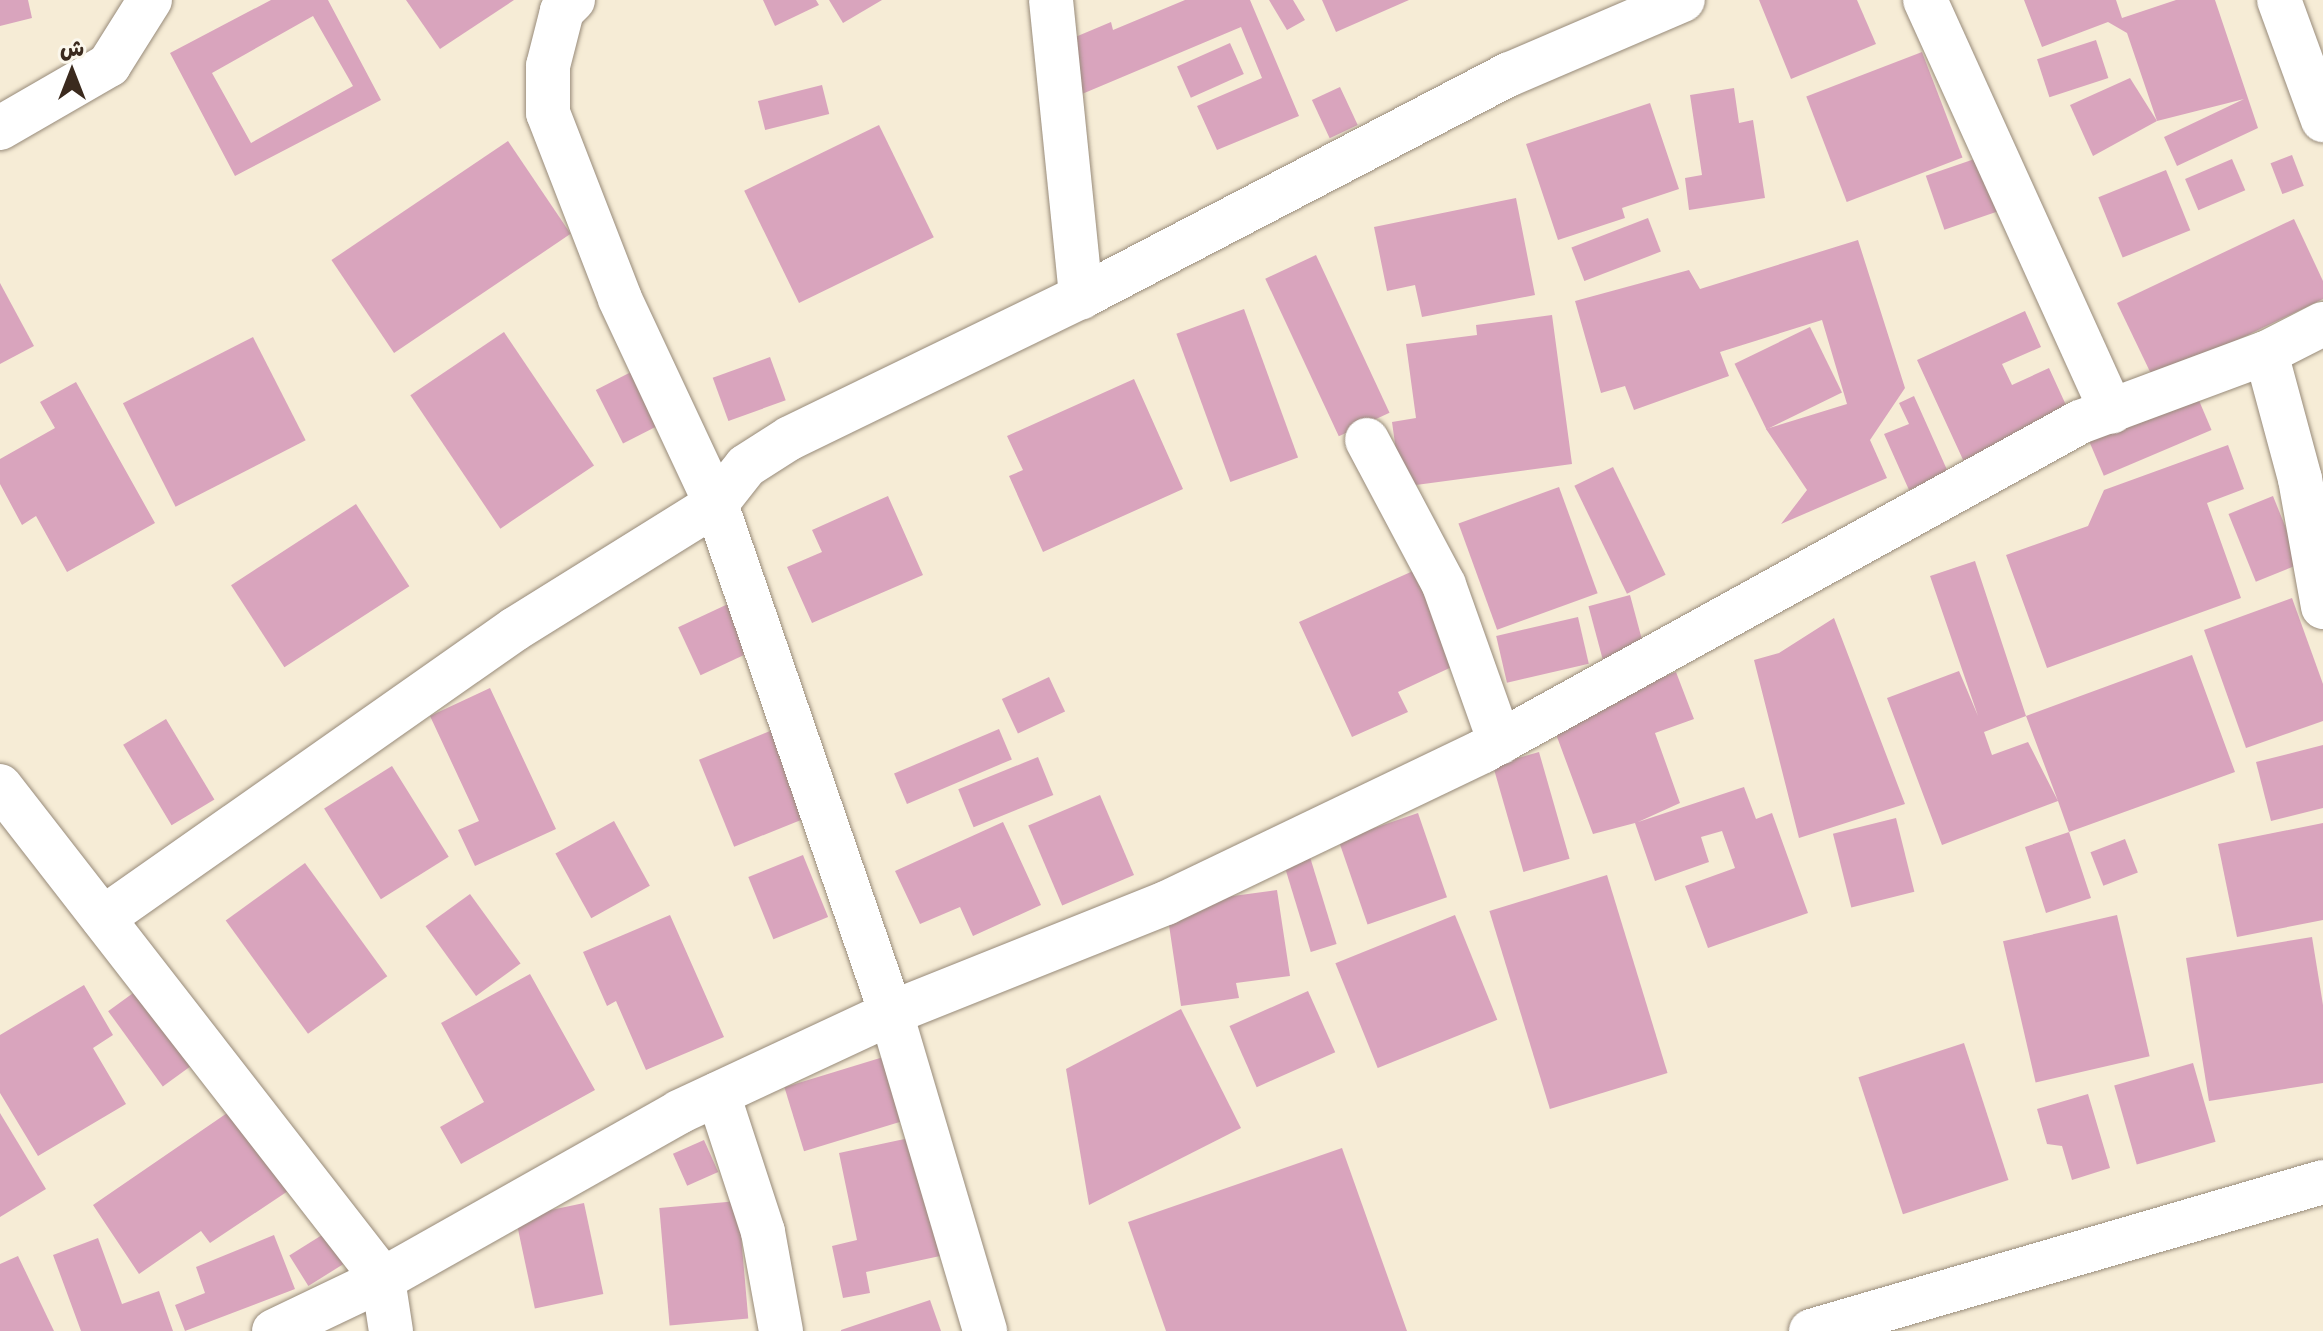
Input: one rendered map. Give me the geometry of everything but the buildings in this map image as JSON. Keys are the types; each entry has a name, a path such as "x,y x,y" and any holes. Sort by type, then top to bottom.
{"street":[{"path":"0,128 109,65 150,0"},
{"path":"573,0 562,11 548,66 548,113 620,299 716,504 891,1013 985,1331"},
{"path":"1051,0 1081,297"},
{"path":"103,918 515,629 716,504 746,466 790,438 1081,297 1510,74 1683,0"},
{"path":"1925,0 2112,412"},
{"path":"2279,0 2323,120"},
{"path":"274,1331 383,1279 718,1094 891,1013 1166,903 1500,742 2080,422 2266,353 2323,324"},
{"path":"2266,353 2300,479 2323,607"},
{"path":"1367,440 1444,585 1500,742"},
{"path":"0,786 383,1279 391,1331"},
{"path":"718,1094 763,1232 781,1331"},
{"path":"1811,1331 2323,1182"}]}
